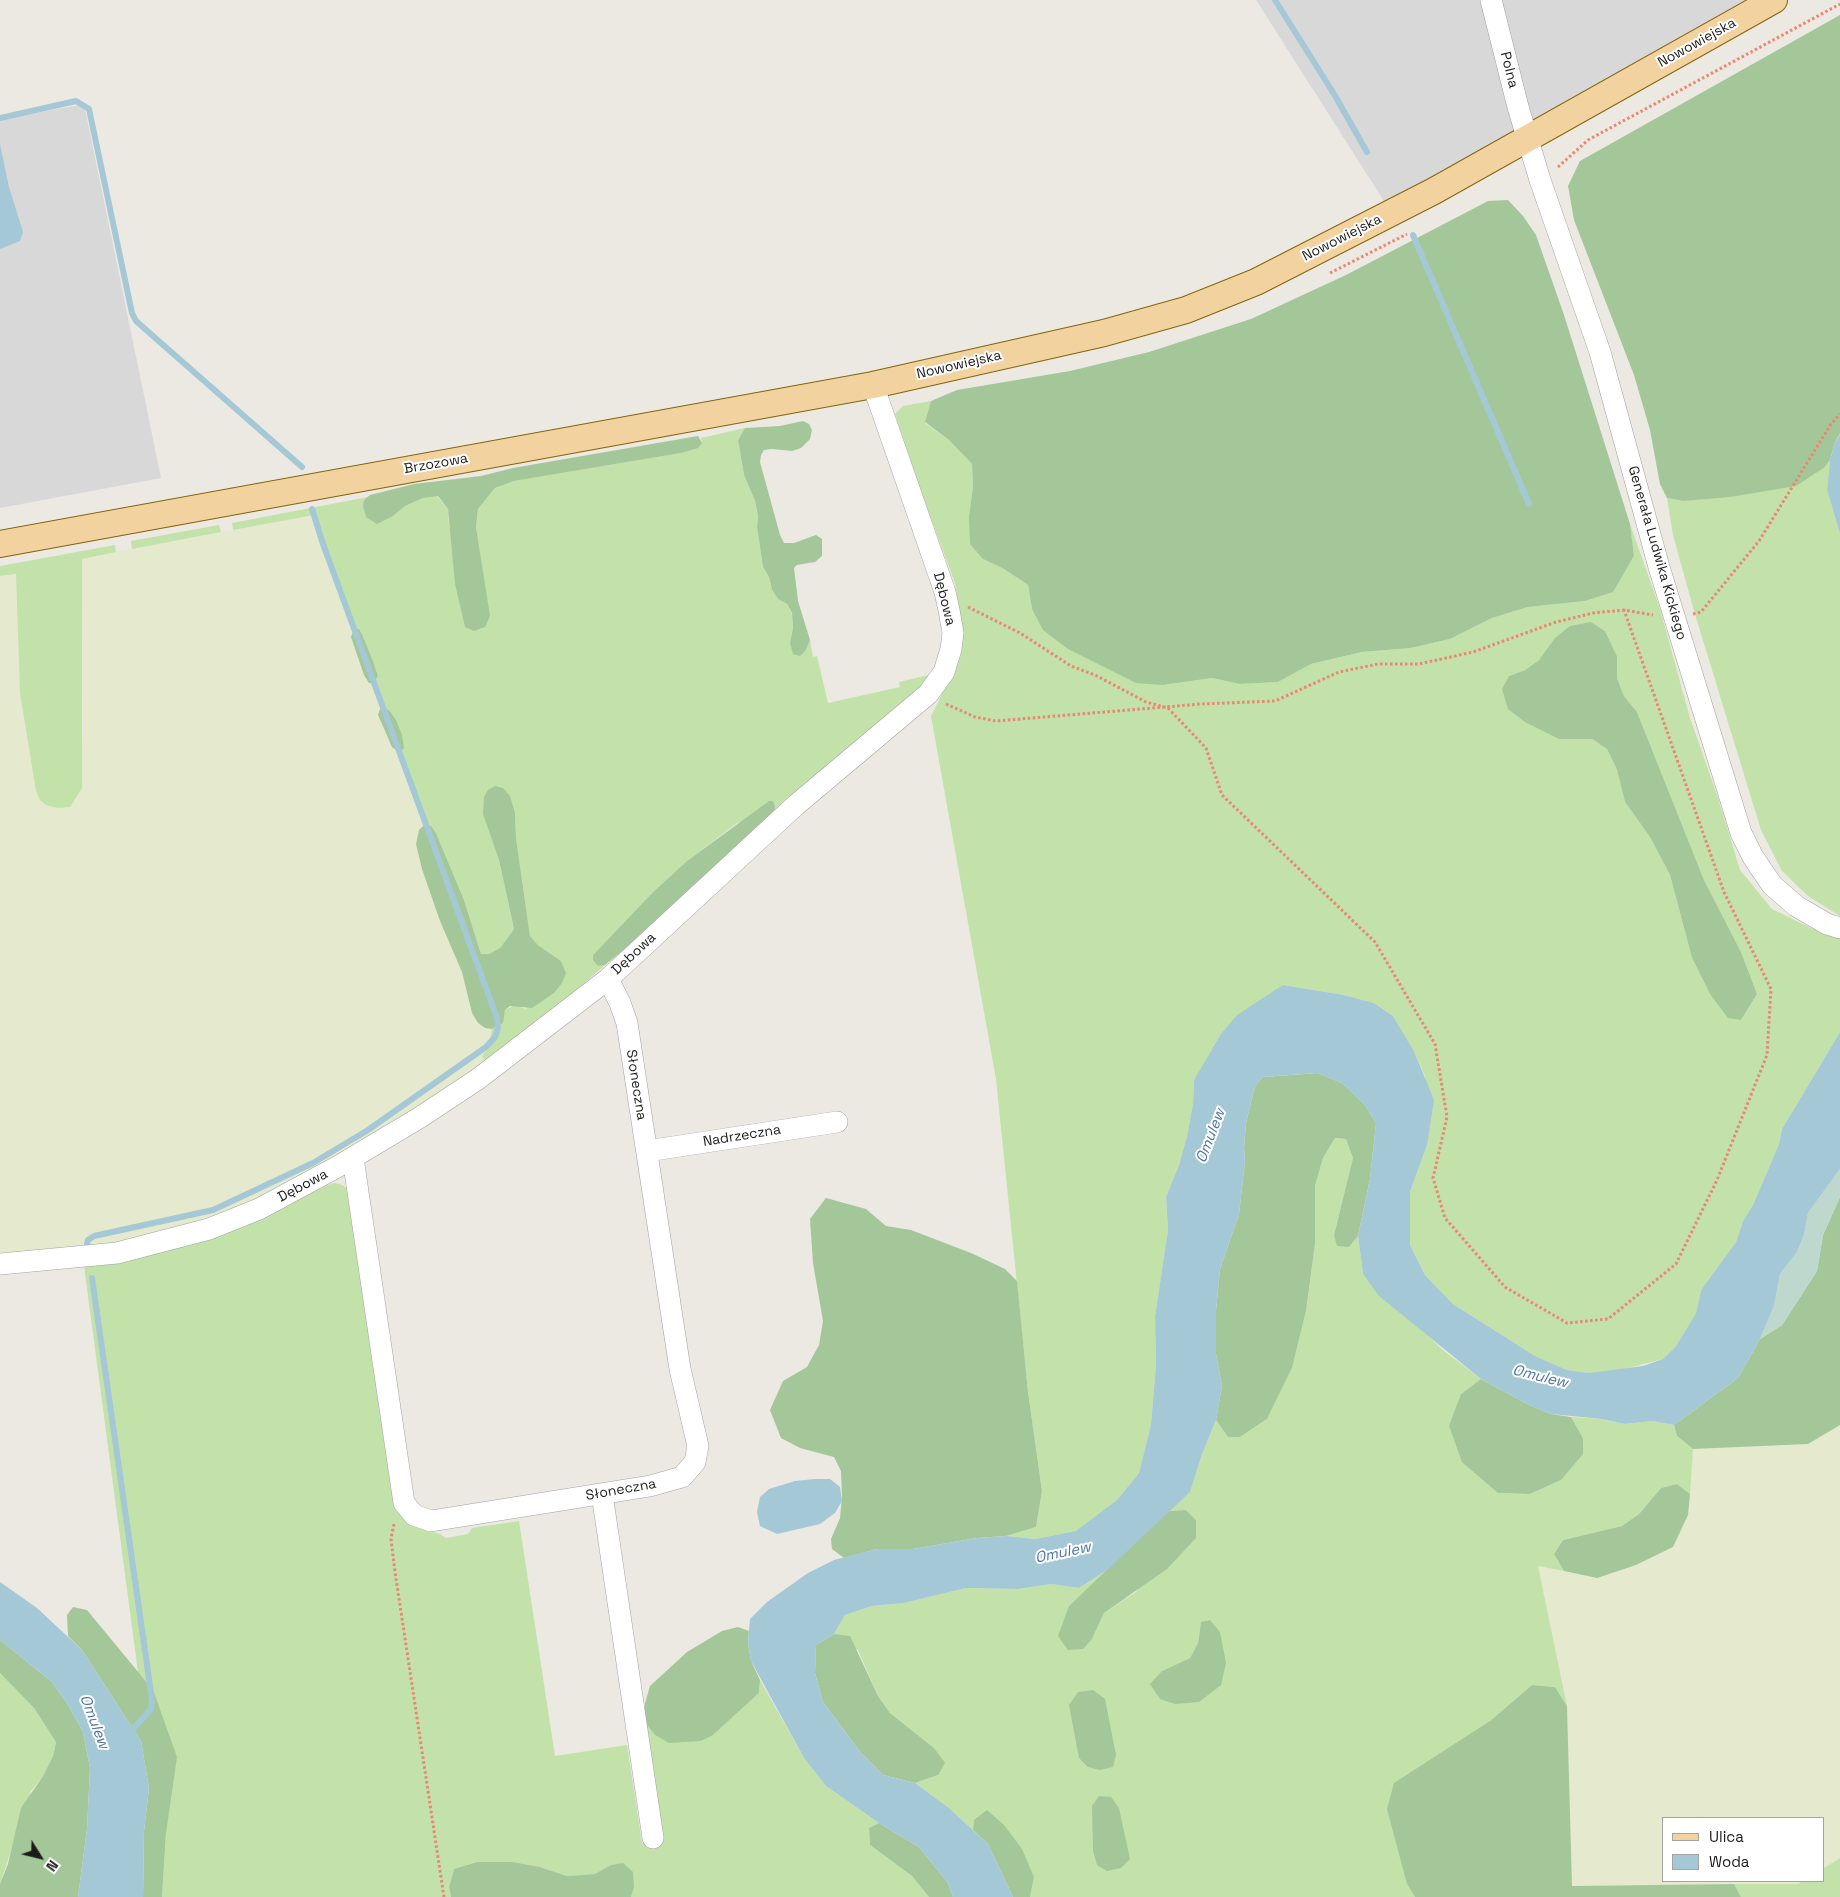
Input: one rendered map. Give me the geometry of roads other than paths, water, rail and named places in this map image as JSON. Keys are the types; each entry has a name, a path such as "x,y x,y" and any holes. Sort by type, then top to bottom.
{"main road":[{"name":"Nowowiejska","path":"873,385 1104,333 1186,310 1256,282 1434,191 1774,0"},
{"name":"Brzozowa","path":"0,544 873,385"}],"street":[{"name":"Polna","path":"1491,0 1528,138"},
{"name":"Generała Ludwika Kickiego","path":"1528,138 1600,352 1659,567 1741,834 1772,884 1796,906 1827,924 1840,928"},
{"name":"Dębowa","path":"0,1264 117,1253 163,1243 209,1229 259,1209 353,1158 419,1118 478,1079 608,979 796,805 928,694 944,672 951,649 952,633 945,592 873,385"},
{"name":"Słoneczna","path":"353,1158 404,1503 414,1515 431,1521 650,1486 682,1477 695,1462 698,1446 680,1369 626,1023 620,1002 608,979"},
{"name":"Nadrzeczna","path":"647,1151 837,1122"},
{"path":"602,1494 653,1838"}],"water":[{"path":"0,144 9,187 23,232 20,241 0,249"},
{"path":"1840,435 1840,534 1827,490 1830,460 1835,442"},
{"name":"Omulew","path":"1283,985 1344,995 1374,1003 1393,1016 1414,1051 1434,1100 1427,1145 1410,1192 1410,1245 1425,1275 1453,1304 1535,1356 1567,1370 1589,1373 1643,1366 1663,1359 1676,1346 1696,1313 1701,1290 1736,1242 1743,1221 1753,1205 1779,1144 1782,1129 1840,1032 1840,1169 1808,1213 1804,1235 1797,1252 1780,1274 1774,1306 1760,1339 1738,1378 1674,1425 1652,1421 1625,1424 1602,1419 1551,1414 1529,1405 1481,1379 1379,1296 1363,1274 1358,1236 1370,1179 1376,1123 1365,1105 1342,1083 1318,1073 1263,1077 1255,1086 1246,1123 1245,1161 1239,1214 1220,1269 1216,1311 1216,1354 1222,1386 1216,1420 1201,1457 1190,1492 1107,1570 1079,1588 1051,1584 1018,1589 966,1588 904,1603 872,1606 845,1615 834,1634 816,1645 815,1673 823,1702 861,1753 883,1775 915,1783 949,1808 988,1844 1013,1897 953,1897 948,1883 919,1847 879,1823 826,1786 804,1758 751,1661 748,1643 750,1619 767,1602 808,1573 834,1560 877,1549 913,1549 977,1538 1006,1536 1035,1539 1076,1531 1117,1500 1139,1473 1151,1424 1156,1365 1155,1316 1168,1230 1166,1197 1179,1165 1187,1136 1193,1104 1194,1080 1221,1034 1237,1015"},
{"path":"830,1479 840,1487 842,1501 835,1513 820,1524 777,1534 760,1526 757,1512 760,1497 769,1489 795,1481"},
{"name":"Omulew","path":"0,1582 37,1608 82,1650 141,1741 149,1788 144,1831 143,1897 78,1897 87,1829 90,1768 83,1732 67,1703 52,1682 0,1640"}],"waterway":[{"path":"1275,0 1334,94 1367,152"},
{"path":"0,118 76,101 89,109 132,313 136,321 302,467"},
{"path":"1413,235 1529,504"},
{"path":"87,1244 88,1240 94,1236 213,1210 313,1163 368,1130 486,1047 495,1037 498,1028 497,1018 323,544 312,509"},
{"path":"92,1278 152,1700 151,1709 134,1728"}]}
